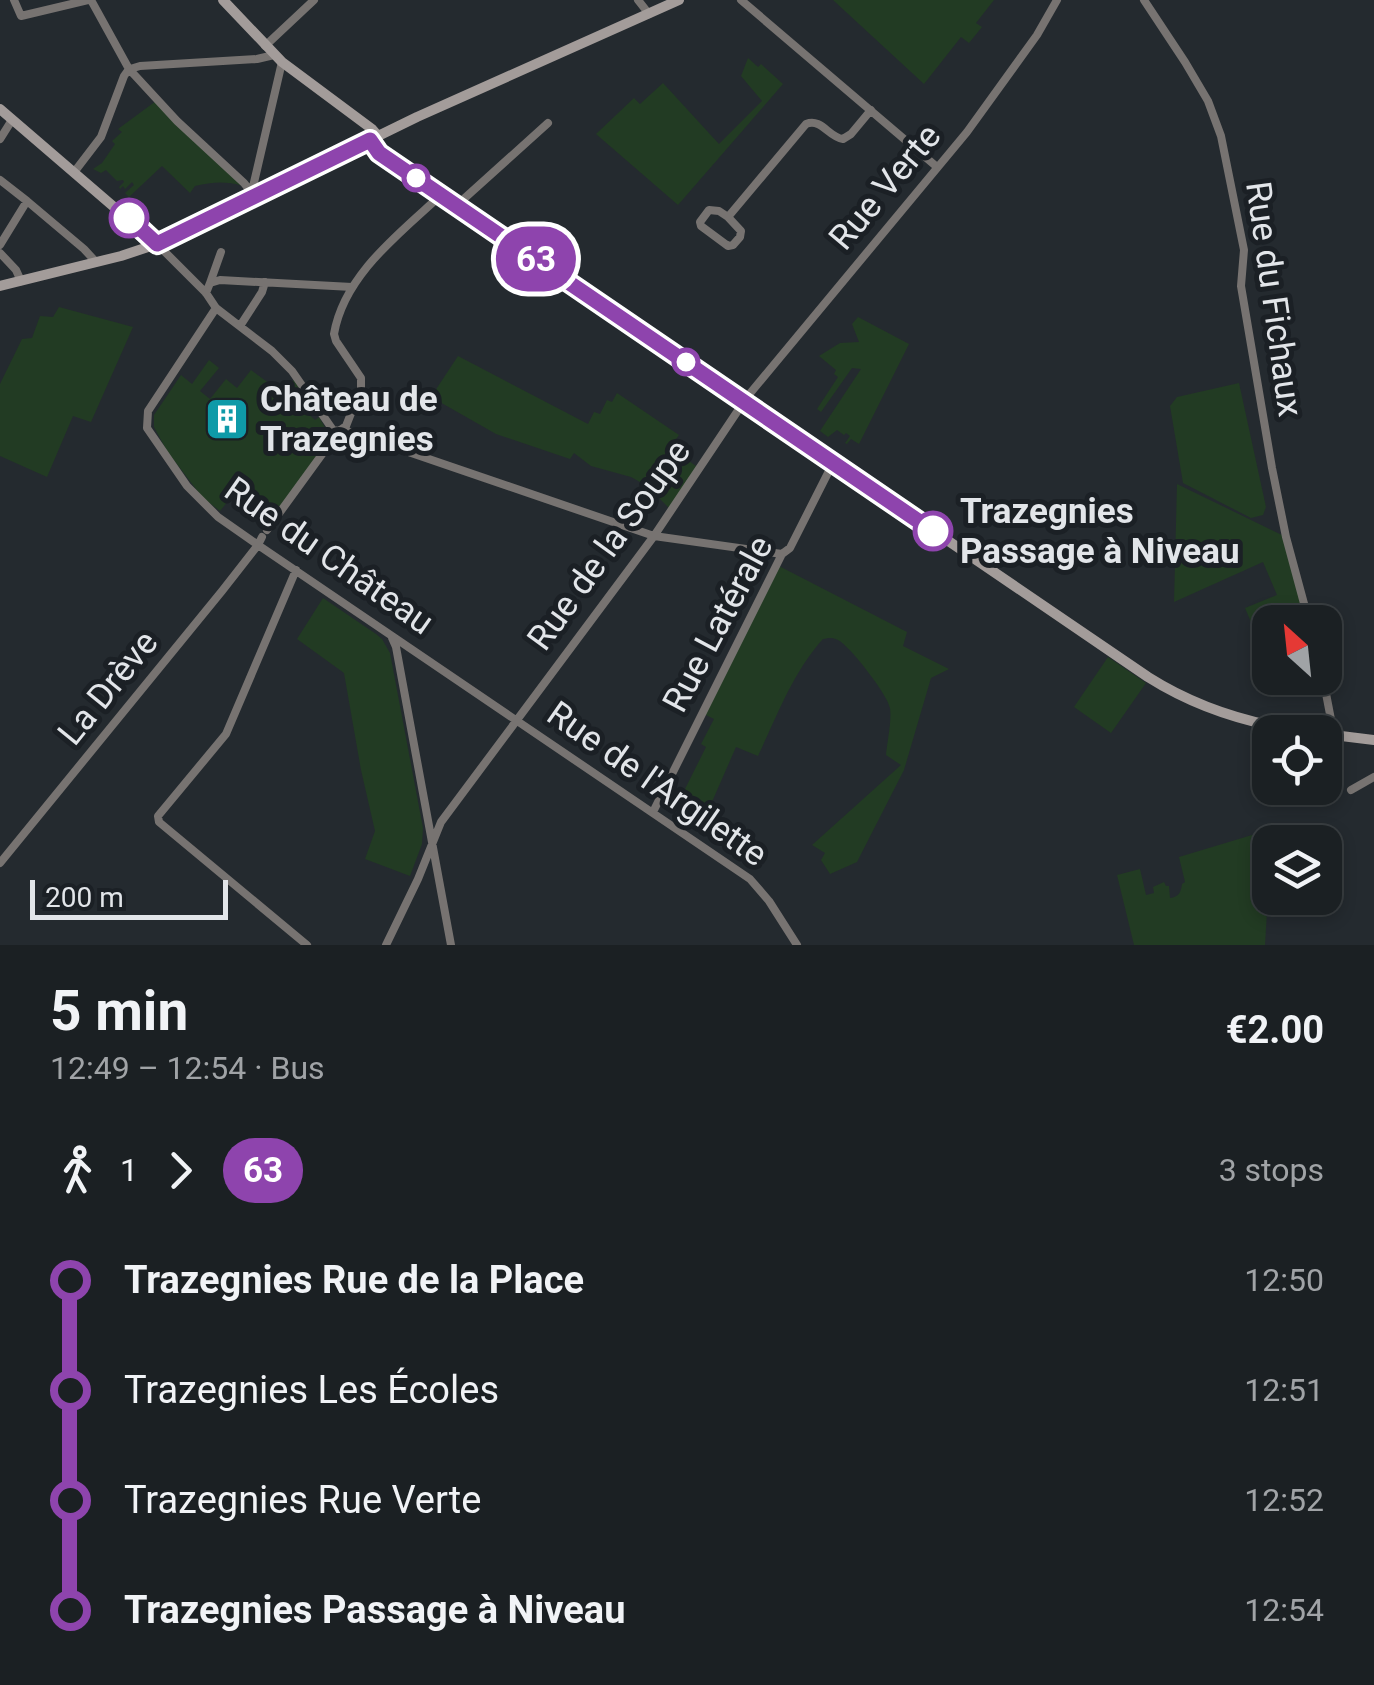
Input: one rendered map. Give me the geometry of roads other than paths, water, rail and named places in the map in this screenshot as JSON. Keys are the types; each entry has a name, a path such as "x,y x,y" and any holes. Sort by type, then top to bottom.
{"main road":[{"path":"223,0 274,54 372,129 379,153 1157,683 1252,721"},
{"path":"0,286 157,244 253,194 679,0"},
{"path":"0,108 157,244"},
{"path":"1342,736 1374,740"}],"street":[{"path":"14,0 21,16 89,0 130,69 253,194"},
{"path":"253,194 274,54 314,0"},
{"path":"638,0 650,14"},
{"path":"741,0 937,167"},
{"name":"Rue Verte","path":"744,402 966,132 1028,48 1057,0"},
{"name":"Rue du Fichaux","path":"1144,0 1208,101 1221,136 1244,250 1241,286 1272,468 1304,605"},
{"path":"75,172 101,137 130,69 256,60 274,54"},
{"path":"728,217 806,124 819,124 834,138 843,139 871,110"},
{"path":"0,139 12,120"},
{"path":"457,205 548,123"},
{"path":"0,180 96,262"},
{"path":"210,283 220,280 352,287 377,257 442,195"},
{"path":"0,245 27,201"},
{"path":"709,210 728,217 740,232 740,237 728,246 700,222 709,210"},
{"path":"157,244 216,308 292,371 333,430 654,536 782,554"},
{"path":"206,293 220,252"},
{"path":"0,254 21,281"},
{"path":"240,326 265,282"},
{"name":"La Drève","path":"0,863 262,537 346,426 362,388 361,378 334,334 352,287"},
{"name":"Rue du Château","path":"216,308 148,411 147,428 187,486 218,517 262,537 296,570 517,718"},
{"name":"Rue de la Soupe","path":"386,945 441,822 654,536 744,402"},
{"name":"Rue Latérale","path":"653,812 832,463"},
{"path":"296,570 226,734 158,816 159,822 307,945"},
{"path":"390,634 396,647 452,945"},
{"name":"Rue de l'Argilette","path":"517,718 750,878 797,945"},
{"path":"1352,790 1374,777"}],"place":[{"name":"Château de Trazegnies","path":"227,419"},
{"name":"Trazegnies Passage à Niveau","path":"933,531"}]}
